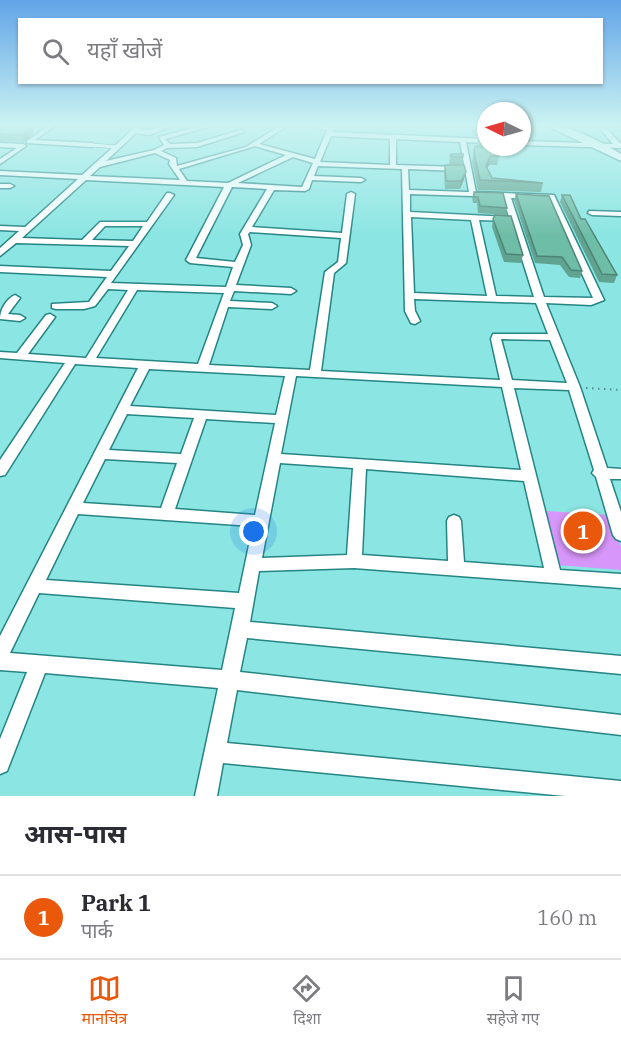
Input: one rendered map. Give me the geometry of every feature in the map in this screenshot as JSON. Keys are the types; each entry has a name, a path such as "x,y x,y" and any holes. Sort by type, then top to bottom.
{"street":[{"path":"0,253 101,161"},
{"path":"97,165 113,161"},
{"path":"173,161 172,164 177,168 186,184"},
{"path":"177,168 206,161"},
{"path":"238,265 190,260 228,186 279,161"},
{"path":"311,161 468,169"},
{"path":"393,161 393,166"},
{"path":"467,161 473,194"},
{"path":"0,173 305,189 317,163"},
{"path":"405,167 410,311 415,321"},
{"path":"311,178 361,180"},
{"path":"0,186 10,186"},
{"path":"202,368 247,244 243,235 271,189"},
{"path":"406,192 546,196 552,199 600,299 591,302 410,296"},
{"path":"315,374 330,272 342,263 351,194"},
{"path":"56,306 88,306 170,195"},
{"path":"506,195 540,301 574,387 599,473 621,535"},
{"path":"592,213 621,207"},
{"path":"592,213 621,214"},
{"path":"592,213 621,221"},
{"path":"407,214 514,220"},
{"path":"474,218 492,298"},
{"path":"85,242 103,224 148,224"},
{"path":"0,228 25,229"},
{"path":"247,229 345,236"},
{"path":"14,240 134,244"},
{"path":"0,269 112,274"},
{"path":"104,286 291,291"},
{"path":"89,361 134,287"},
{"path":"1,316 15,298"},
{"path":"225,304 272,306"},
{"path":"1,316 20,318"},
{"path":"20,357 50,317"},
{"path":"553,337 497,336 554,576"},
{"path":"0,355 145,365 574,387"},
{"path":"0,471 72,360"},
{"path":"0,654 145,365"},
{"path":"206,796 291,373"},
{"path":"122,410 282,419"},
{"path":"166,515 201,415"},
{"path":"100,454 186,459"},
{"path":"274,458 530,476"},
{"path":"354,561 360,464"},
{"path":"599,473 621,474"},
{"path":"73,508 262,522"},
{"path":"454,521 456,569"},
{"path":"253,565 354,561 621,581"},
{"path":"34,586 245,601"},
{"path":"240,628 621,665"},
{"path":"0,661 229,680 621,725"},
{"path":"0,764 39,665"},
{"path":"215,752 621,790"}],"path":[{"path":"574,387 621,390"}],"shaded area":[{"path":"546,511 610,515 621,547 621,570 557,565"}],"building":[{"path":"476,161 488,161 486,166 492,178 543,183 480,180"},
{"path":"445,165 464,165 466,172 461,181 446,181"},
{"path":"474,192 503,193 507,208 480,206 478,197 474,197"},
{"path":"516,194 549,196 582,271 571,270 562,257 537,256"},
{"path":"562,195 570,195 581,219 585,219 617,275 602,274"},
{"path":"495,215 511,216 523,255 506,254 493,219"}],"place":[{"name":"Park 1","path":"583,531"}]}
